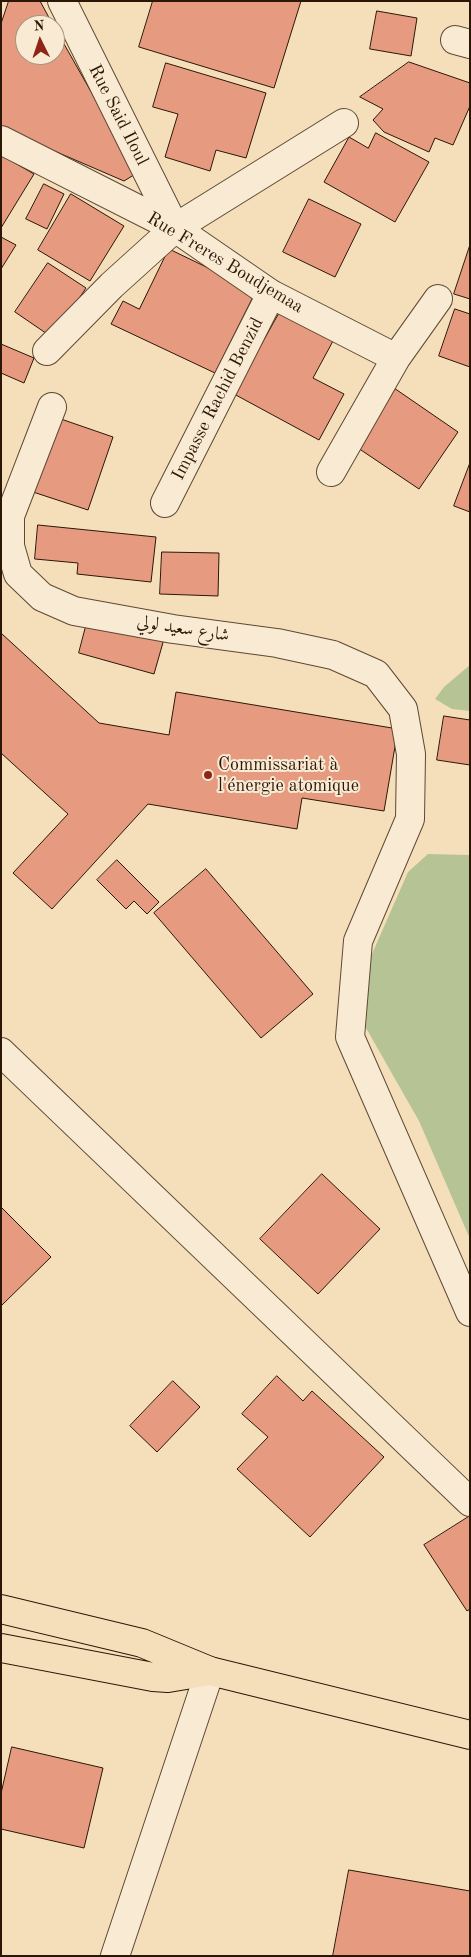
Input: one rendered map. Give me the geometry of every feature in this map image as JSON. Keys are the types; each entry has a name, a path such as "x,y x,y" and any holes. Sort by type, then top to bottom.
{"main road":[{"path":"1,1609 142,1643 210,1671 470,1735"},
{"path":"1,1648 153,1677 168,1678 210,1671"}],"street":[{"name":"Rue Said Iloul","path":"62,1 175,228"},
{"path":"47,352 112,285 175,228 344,123"},
{"name":"Rue Freres Boudjemaa","path":"1,140 175,228 271,294 396,358"},
{"name":"Impasse Rachid Benzid","path":"165,503 271,294"},
{"path":"331,472 396,358 438,300"},
{"name":"شارع سعيد لولي","path":"52,407 10,516 10,546 18,574 42,597 74,611 173,629 277,643 333,655 376,674 403,709 411,754 410,819 358,941 350,1037 470,1312"},
{"path":"1,1052 470,1502"},
{"path":"115,1956 210,1671"}],"green space":[{"path":"470,665 470,711 452,709 435,699 444,687"},
{"path":"428,854 470,855 470,1239 419,1121 366,1028 368,963 408,872"}],"building":[{"path":"9,1 40,1 48,15 15,15 15,65 65,65 65,46 137,173 124,181 1,128 1,24"},
{"path":"153,1 301,1 274,88 139,47"},
{"path":"377,11 417,18 411,56 370,49"},
{"path":"409,62 470,83 470,106 453,145 435,138 429,152 384,132 373,120 383,109 360,97"},
{"path":"166,63 266,93 246,158 216,150 210,171 165,157 178,114 153,107"},
{"path":"376,133 429,162 395,222 324,182 349,137 368,148"},
{"path":"1,155 34,174 1,228"},
{"path":"44,184 64,194 47,229 26,219"},
{"path":"71,194 124,226 90,281 38,250"},
{"path":"309,199 361,224 335,277 283,252"},
{"path":"1,237 16,245 1,269"},
{"path":"470,245 470,299 454,294"},
{"path":"169,249 256,291 215,373 111,324 123,301 139,309"},
{"path":"48,263 86,288 53,338 15,312"},
{"path":"455,309 470,314 470,367 439,356"},
{"path":"280,312 333,341 313,378 344,394 319,440 234,394"},
{"path":"1,344 34,358 24,383 1,373"},
{"path":"394,388 458,432 419,489 355,446"},
{"path":"58,418 113,437 88,510 33,492"},
{"path":"470,463 470,512 454,506"},
{"path":"38,525 156,537 151,582 77,574 78,563 35,559"},
{"path":"162,552 219,553 218,596 160,594"},
{"path":"90,611 166,632 154,674 79,653"},
{"name":"Commissariat à l'énergie atomique","path":"1,633 99,723 169,735 176,692 398,729 384,811 302,798 297,829 148,804 52,909 13,873 68,814 1,753"},
{"path":"444,716 470,720 470,765 437,760"},
{"path":"117,860 159,902 147,914 134,901 126,909 97,880"},
{"path":"206,869 313,994 261,1038 154,913"},
{"path":"322,1174 380,1229 318,1294 260,1239"},
{"path":"1,1207 51,1257 1,1306"},
{"path":"277,1376 303,1401 312,1391 384,1457 310,1537 237,1469 268,1437 242,1414"},
{"path":"173,1381 200,1407 157,1452 130,1426"},
{"path":"470,1516 470,1609 467,1611 424,1545"},
{"path":"12,1747 103,1768 84,1848 1,1829 1,1794"},
{"path":"349,1870 470,1891 470,1956 333,1956"}],"place":[{"name":"Commissariat à l'énergie atomique","path":"208,775"}]}
